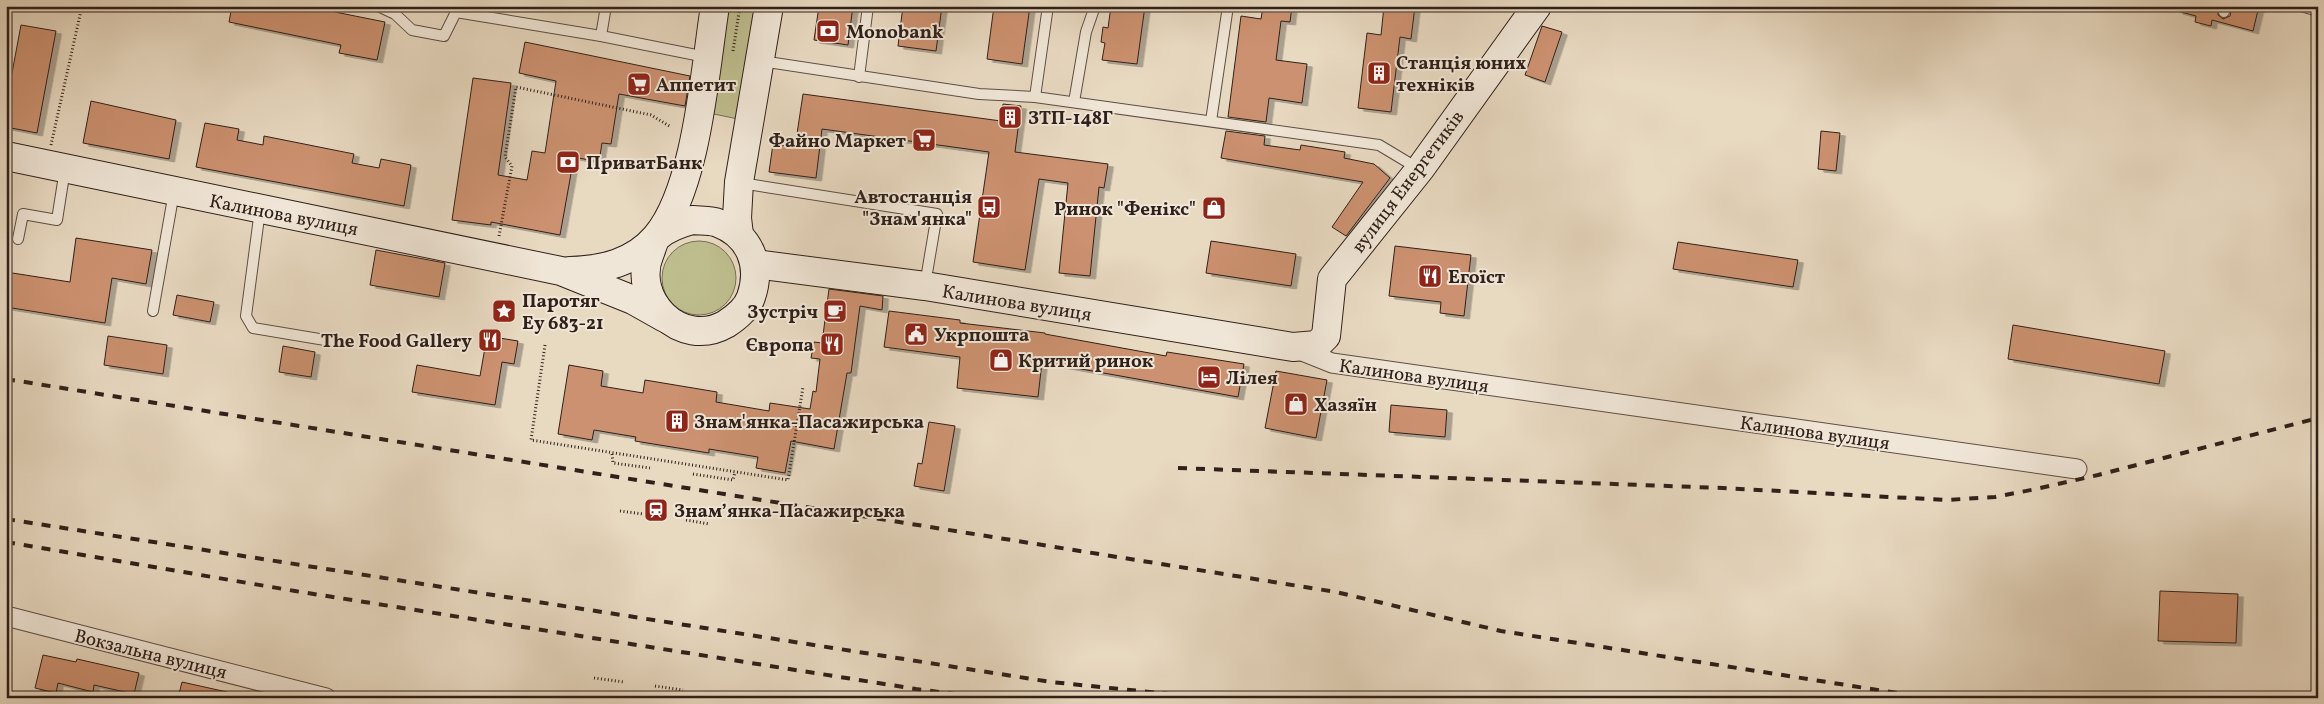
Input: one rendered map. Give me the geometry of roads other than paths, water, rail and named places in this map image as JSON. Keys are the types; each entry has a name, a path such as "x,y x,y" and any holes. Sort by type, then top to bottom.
{"street":[{"path":"665,318 654,305 647,290 645,273 648,256 656,236 671,213 681,190 691,155 715,6"},
{"path":"739,235 737,218 738,182 769,6"},
{"name":"вулиця Енергетиків","path":"1293,348 1317,345 1326,336 1332,279 1420,169 1537,6"},
{"name":"Калинова вулиця","path":"6,156 561,271"},
{"path":"692,220 717,222 739,235 750,248 756,264 756,284 750,302 737,317 720,327 701,331 682,327 633,300 561,271 592,270 615,265 632,257 656,236 679,223 692,220"},
{"name":"Калинова вулиця","path":"756,264 925,286 1293,348 1332,364 2077,469"},
{"name":"Вокзальна вулиця","path":"6,616 326,698"}],"lane":[{"path":"378,6 395,14 412,30 444,36 456,9 707,58"},
{"path":"601,36 606,6"},
{"path":"858,77 868,6"},
{"path":"1035,97 1048,6"},
{"path":"1074,102 1086,32 1095,6"},
{"path":"1211,121 1228,6"},
{"path":"2302,6 2318,11"},
{"path":"760,61 978,94 1035,97 1379,145 1420,169"},
{"path":"18,239 23,214 57,220 56,166"},
{"path":"738,182 937,214 925,286"},
{"path":"153,311 174,191"},
{"path":"260,210 246,316 253,328 331,341"}],"railway":[{"path":"6,379 1336,592 1501,631 1929,698"},
{"path":"1178,468 1723,488 1946,500 1995,497 2036,489 2098,475 2318,418"},
{"path":"6,519 1051,682 1209,698"},
{"path":"6,542 295,591 916,689 987,698"}],"place":[{"name":"Monobank","path":"828,31"},
{"name":"Станція юних техніків","path":"1379,73"},
{"name":"Аппетит","path":"639,84"},
{"name":"ЗТП-148Г","path":"1010,117"},
{"name":"Файно Маркет","path":"924,140"},
{"name":"ПриватБанк","path":"568,162"},
{"name":"Автостанція \"Знам'янка\"","path":"989,207"},
{"name":"Ринок \"Фенікс\"","path":"1214,208"},
{"name":"Егоїст","path":"1430,276"},
{"name":"Паротяг Еу 683-21","path":"504,311"},
{"name":"Зустріч","path":"835,311"},
{"name":"Укрпошта","path":"916,334"},
{"name":"The Food Gallery","path":"490,340"},
{"name":"Європа","path":"832,344"},
{"name":"Критий ринок","path":"1001,360"},
{"name":"Лілея","path":"1209,377"},
{"name":"Хазяїн","path":"1296,404"},
{"name":"Знам'янка-Пасажирська","path":"677,421"},
{"name":"Знам’янка-Пасажирська","path":"656,510"}]}
